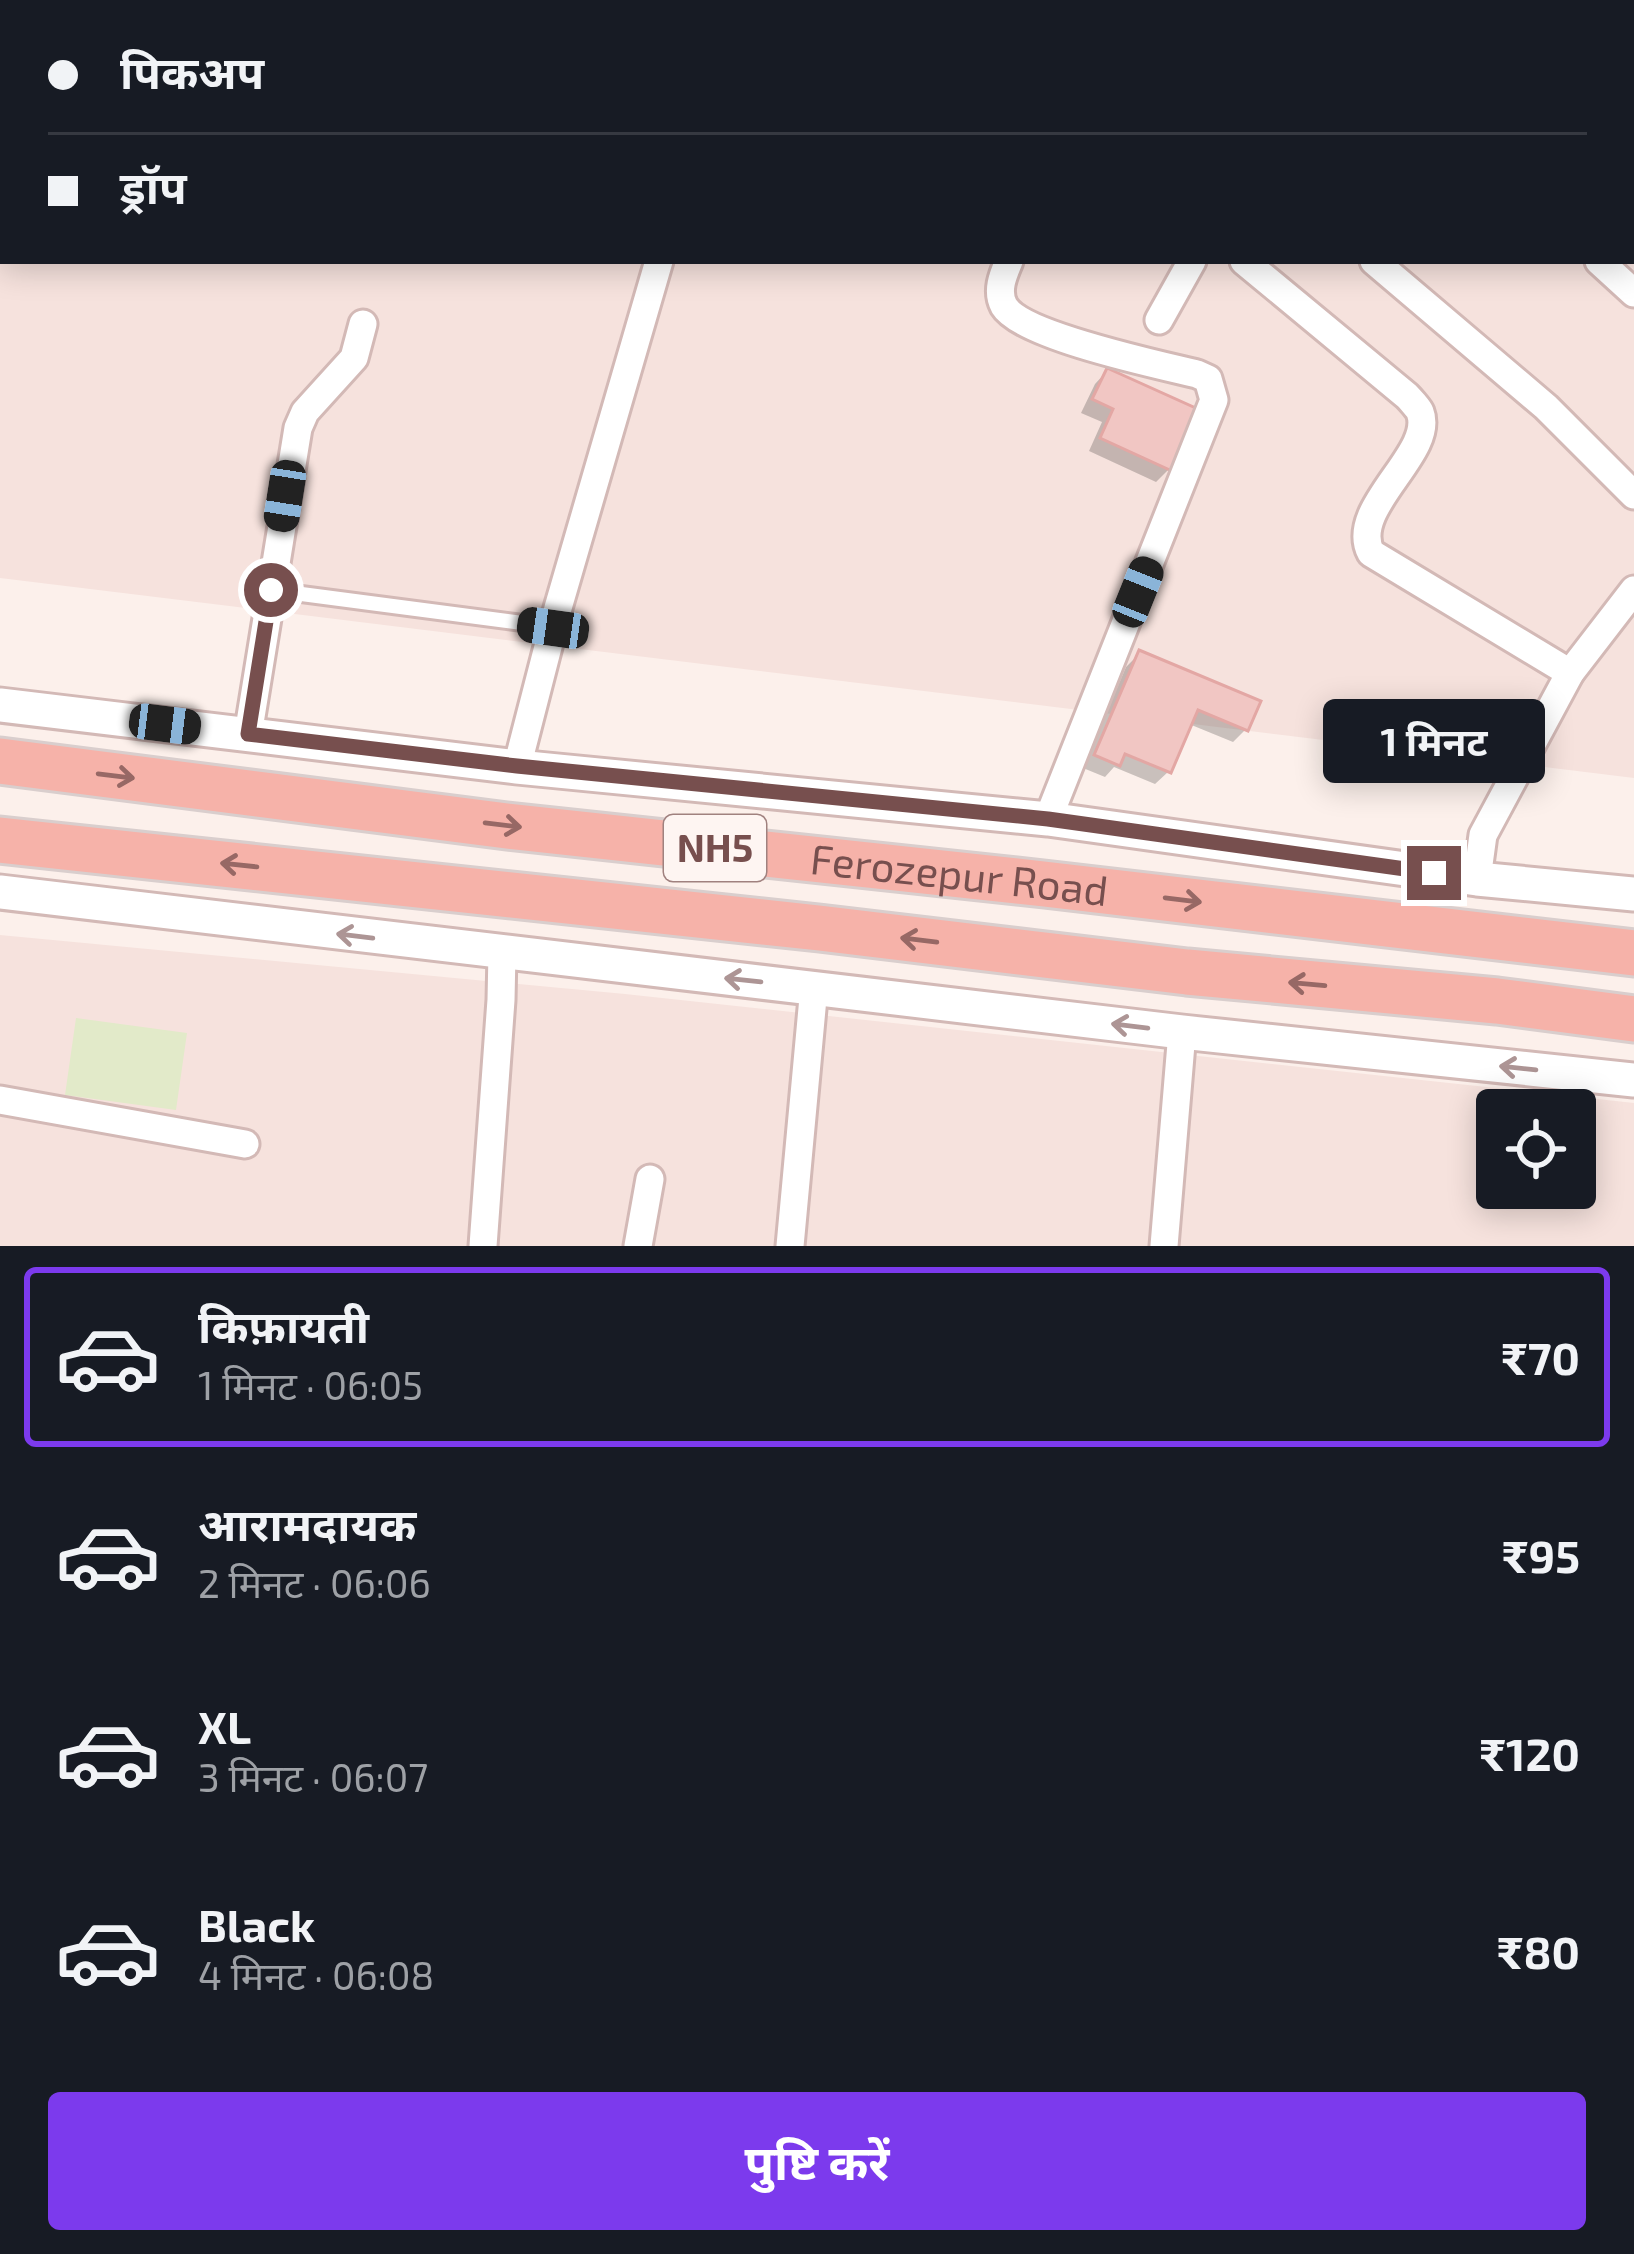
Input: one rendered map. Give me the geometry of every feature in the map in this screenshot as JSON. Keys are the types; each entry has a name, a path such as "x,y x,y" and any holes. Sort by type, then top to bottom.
{"highway":[{"name":"Ferozepur Road","path":"0,761 507,826 1634,953"},
{"name":"Ferozepur Road","path":"0,840 1634,1019"}],"street":[{"path":"517,766 658,264"},
{"path":"1008,264 1000,295 1016,319 1099,350 1197,374 1208,380 1214,400 1048,819"},
{"path":"1159,320 1190,264"},
{"path":"1248,264 1420,410 1416,442 1368,522 1366,539 1372,554 1570,674"},
{"path":"1378,264 1546,407 1634,495"},
{"path":"1603,264 1631,285"},
{"path":"248,734 298,428 304,412 354,358 363,324"},
{"path":"1477,879 1483,835 1570,674 1634,590"},
{"path":"0,705 517,766 1048,819 1477,879 1634,894"},
{"path":"0,892 1182,1032 1634,1080"},
{"path":"483,1246 502,953"},
{"path":"790,1246 814,987"},
{"path":"1164,1246 1182,1032"},
{"path":"0,1100 245,1144"},
{"path":"638,1246 650,1179"}],"lane":[{"path":"271,590 553,628"}],"shaded area":[{"path":"0,264 1634,264 1634,778 0,578"},
{"path":"0,935 625,994 1504,1089 1476,1089 1476,1209 1596,1209 1596,1099 1634,1103 1634,1246 0,1246"}],"green space":[{"path":"76,1018 187,1033 176,1110 65,1095"}],"building":[{"path":"1107,368 1200,410 1172,471 1100,438 1113,409 1092,399"},
{"path":"1139,650 1261,701 1248,731 1198,710 1171,773 1125,754 1120,766 1094,755"}],"route":[{"path":"271,590 248,734 1048,819 1434,873"}]}
